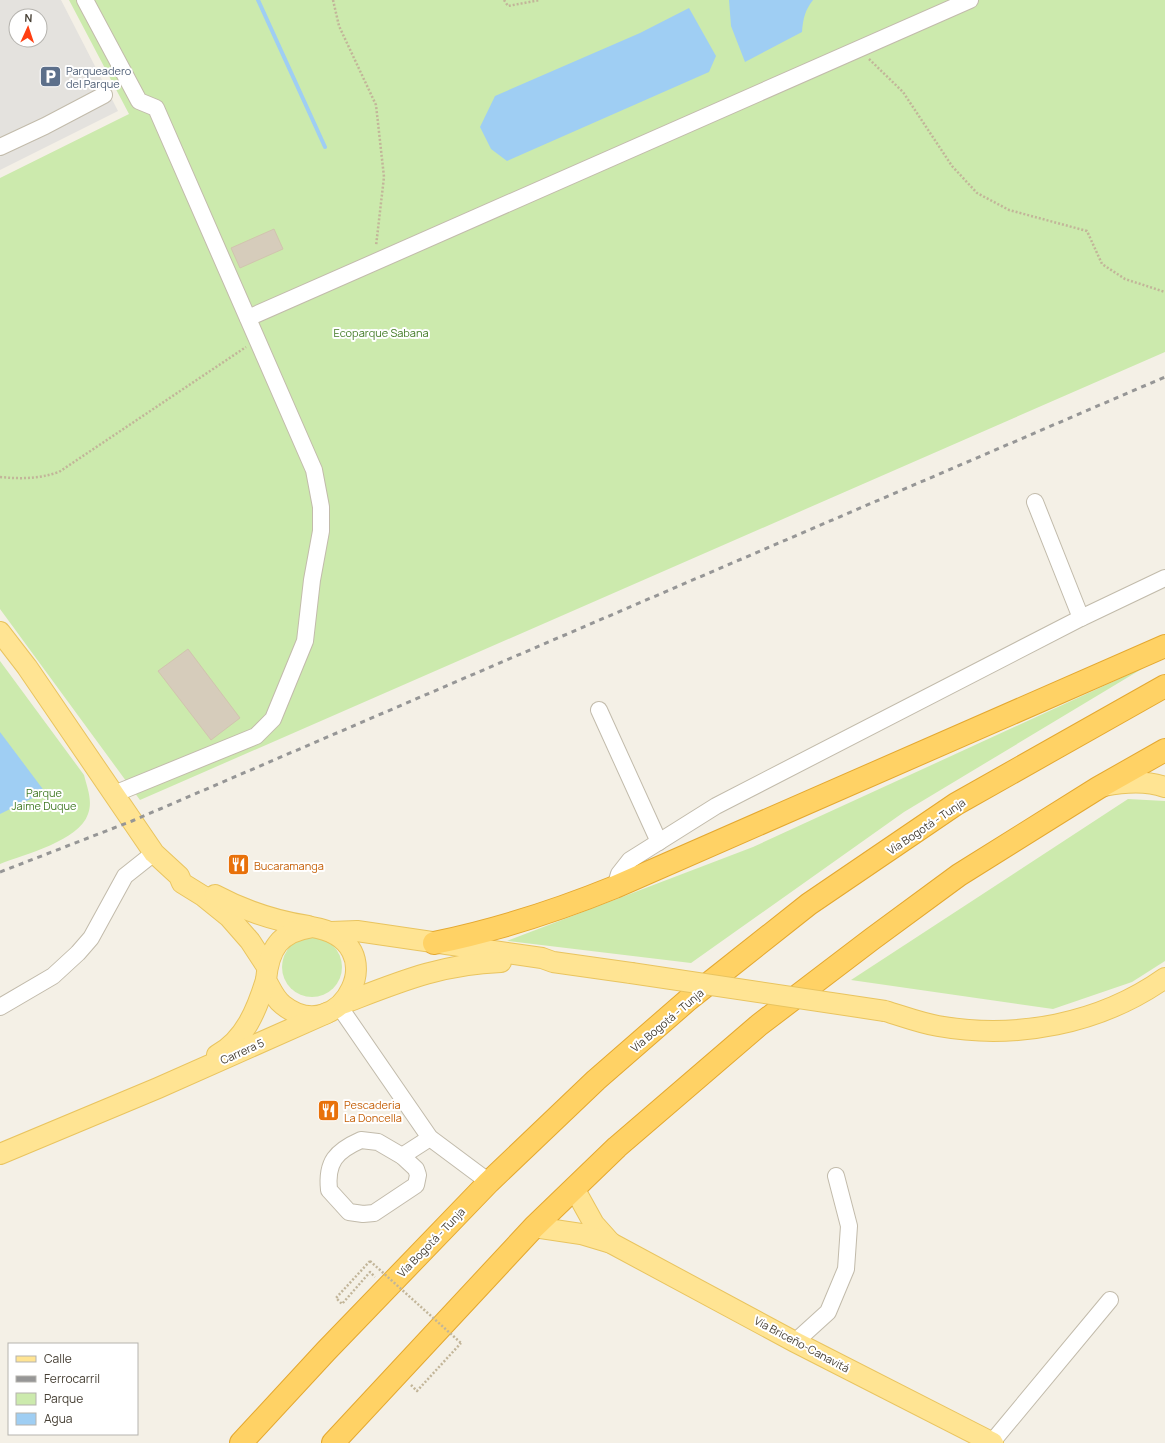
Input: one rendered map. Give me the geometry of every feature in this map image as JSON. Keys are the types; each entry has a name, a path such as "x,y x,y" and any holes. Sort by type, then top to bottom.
{"highway":[{"path":"434,943 480,933 526,920 616,887 1165,646"},
{"name":"Vía Bogotá - Tunja","path":"241,1443 489,1182 602,1075 689,999 809,904 956,804 1165,686"},
{"path":"333,1443 534,1227 617,1147 759,1025 959,875 1098,788 1165,750"}],"main road":[{"path":"0,632 154,853 179,876 182,883 203,896 229,917 250,941 276,998 290,1010 308,1015 336,1008 410,978 444,968 473,963 508,961 541,967 553,962"},
{"path":"1098,788 1127,782 1156,784 1165,787"},
{"path":"179,876 187,877 206,890 238,907 280,921 331,932 357,931 542,958 553,962 885,1011 937,1026 991,1032 1045,1028 1098,1014 1147,991 1165,978"},
{"path":"266,974 275,947 282,939 291,932 312,927"},
{"path":"331,932 345,942 354,957 356,965 352,990 336,1008"},
{"name":"Carrera 5","path":"158,1088 228,1050 245,1029 257,1006 266,974"},
{"name":"Carrera 5","path":"0,1154 158,1088 336,1008"},
{"path":"574,1188 594,1224 611,1243"},
{"path":"534,1227 566,1230 611,1243"},
{"name":"Vía Briceño-Canavitá","path":"611,1243 795,1342 992,1443"}],"street":[{"path":"85,0 139,101 156,108 314,470 321,507 321,532 312,580 305,641 273,719 256,736 114,794"},
{"path":"248,318 970,0"},
{"path":"0,147 46,126 104,95"},
{"path":"1034,502 1081,618"},
{"path":"616,887 619,874 624,866 636,856 716,806 1081,618 1165,578"},
{"path":"599,710 659,842"},
{"path":"0,1007 53,976 78,953 91,938 125,876 154,853"},
{"path":"336,1008 430,1138 489,1182"},
{"path":"402,1156 430,1138"},
{"path":"362,1140 378,1142 402,1156 416,1169 418,1175 416,1184 374,1213 363,1214 349,1212 329,1190 329,1166 346,1146 362,1140"},
{"path":"795,1342 828,1312 846,1269 848,1226 836,1176"},
{"path":"992,1443 1110,1300"}],"path":[{"path":"333,0 339,26 376,105 384,177 375,262"},
{"path":"504,0 508,6 540,0"},
{"path":"858,49 903,92 952,166 977,193 1009,210 1087,231 1102,264 1125,279 1165,292"},
{"path":"0,477 20,479 41,478 59,472 256,340"},
{"path":"387,1288 370,1272 342,1304 336,1298 370,1261 461,1343 417,1391 410,1385 415,1379"}],"green space":[{"name":"Ecoparque Sabana","path":"69,0 1165,0 1165,352 140,800 0,609 0,178 129,114"},
{"name":"Parque Jaime Duque","path":"0,661 84,775 90,804 88,814 83,823 74,832 50,845 0,864"},
{"path":"1145,667 904,812 691,963 507,941 753,847"},
{"path":"1128,799 1165,801 1165,961 1132,982 1053,1009 851,980"},
{"path":"306,937 318,937 329,942 337,950 342,961 340,979 329,992 318,997 306,997 295,992 287,984 282,973 282,961 287,950 295,942"}],"shaded area":[{"name":"Parqueadero del Parque","path":"0,0 61,0 118,111 0,170"}],"water":[{"path":"729,0 813,0 805,15 802,32 745,62 731,26"},
{"path":"689,8 716,56 709,72 507,161 491,149 480,127 495,96 640,33"},
{"path":"0,732 45,792 0,814"}],"building":[{"path":"274,229 283,249 240,268 231,248"},
{"path":"188,649 240,718 211,740 158,671"}],"waterway":[{"path":"258,0 325,147"}],"railway":[{"path":"0,872 132,821 1165,377"}],"place":[{"name":"Parqueadero del Parque","path":"50,76"},
{"name":"Bucaramanga","path":"238,865"},
{"name":"Pescaderia La Doncella","path":"328,1110"}]}
